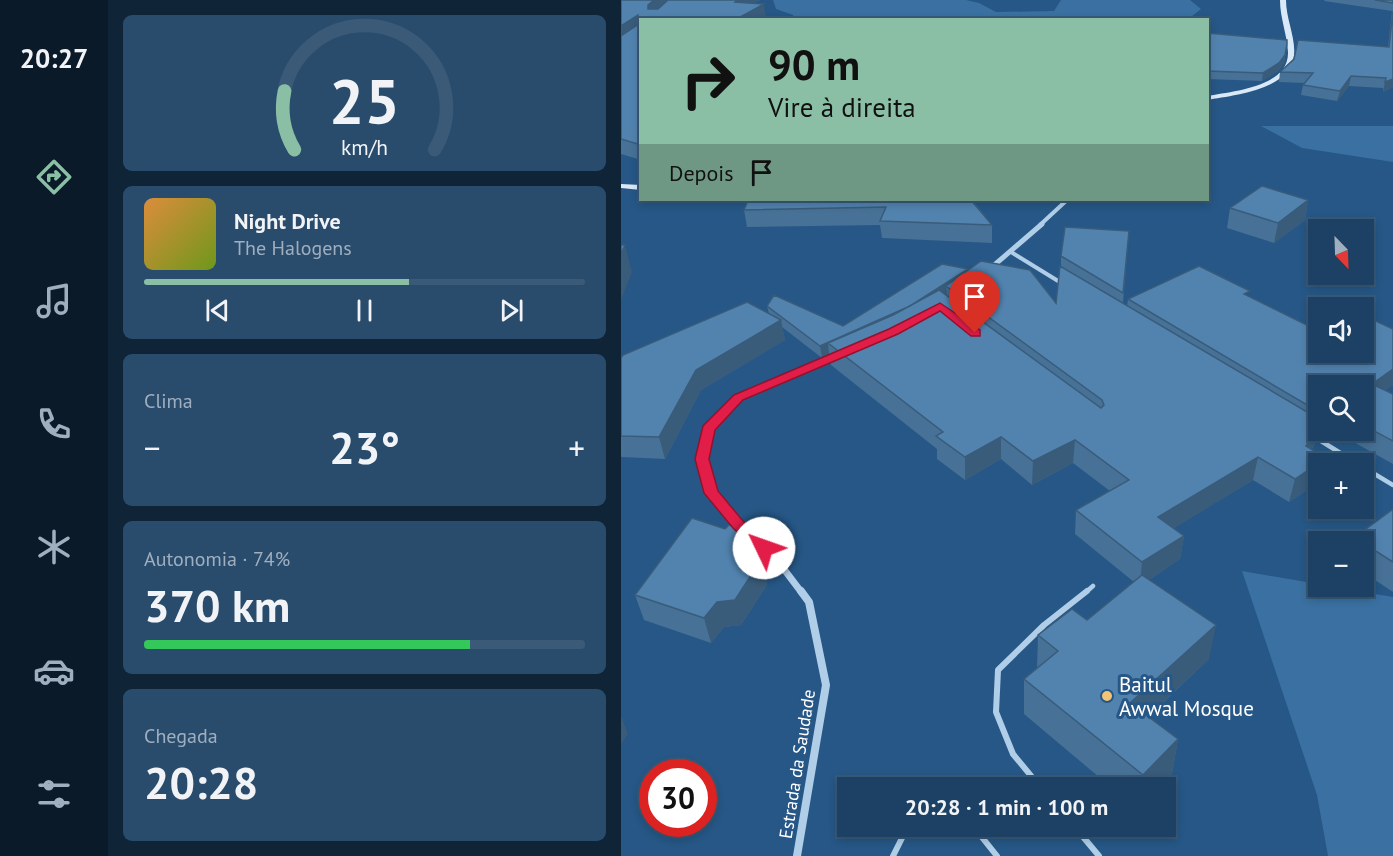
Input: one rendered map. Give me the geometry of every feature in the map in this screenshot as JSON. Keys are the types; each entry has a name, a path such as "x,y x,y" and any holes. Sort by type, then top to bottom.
{"street":[{"path":"1209,98 1252,88 1276,80 1286,72 1291,58 1283,0"},
{"path":"621,186 639,188"},
{"path":"984,273 1011,252 1066,201"},
{"name":"Estrada da Saudade","path":"797,856 826,685 809,602 777,560 738,525 711,493 702,459 708,429 738,398 849,350"}],"lane":[{"path":"1011,252 1072,290"},
{"path":"1307,432 1340,453"},
{"path":"1374,474 1393,485"},
{"path":"1032,777 1013,754 996,712 998,670 1044,625 1093,586"},
{"path":"893,856 902,837"},
{"path":"982,837 997,856"},
{"path":"1083,837 1099,856"}],"shaded area":[{"path":"773,0 966,0 979,3 996,12 1054,11 1061,0 1190,0 1201,9 1190,18 794,18 793,15 776,9"},
{"path":"1261,126 1393,126 1393,162 1302,148"},
{"path":"1242,571 1308,582 1308,597 1374,597 1374,594 1393,597 1393,856 1328,856 1317,795"}],"building":[{"path":"621,0 654,0 648,5 648,9 658,9 668,0 737,0 735,2 764,4 739,18 639,18 639,24 638,15 621,26"},
{"path":"1375,0 1393,0 1393,3"},
{"path":"1393,11 1393,79 1385,82 1386,78 1351,76 1340,91 1303,85 1313,73 1280,72 1294,59 1298,40 1389,47"},
{"path":"639,24 639,144 621,139 621,36"},
{"path":"1209,33 1287,40 1285,55 1279,63 1263,73 1209,71"},
{"path":"1262,186 1308,200 1278,223 1230,208"},
{"path":"748,201 972,201 992,225 880,221 886,207 744,210"},
{"path":"1065,227 1129,231 1123,293 1061,256"},
{"path":"981,261 1030,270 1056,303 1060,266 1308,413 1309,441 1306,446 1318,453 1308,453 1308,470 1295,479 1258,457 1158,517 1184,536 1142,562 1076,510 1129,480 1075,440 1033,461 1001,437 965,457 936,436 943,432 828,343 893,315 939,290 1101,408 1104,405 1102,400 946,286"},
{"path":"942,264 968,269 910,306 820,346 767,306 774,295 843,326"},
{"path":"1199,266 1250,291 1244,294 1308,326 1308,363 1374,363 1374,320 1393,329 1393,369 1374,383 1374,375 1308,375 1308,405 1128,299"},
{"path":"747,302 781,320 696,370 659,437 621,436 621,358 623,355"},
{"path":"1374,385 1393,394 1393,441 1374,431"},
{"path":"1393,509 1393,562 1374,550 1374,531 1363,531"},
{"path":"692,518 725,529 729,525 761,533 764,536 752,551 761,560 735,600 717,602 704,618 635,595"},
{"name":"Baitul Awwal Mosque","path":"1142,575 1216,625 1130,703 1178,739 1143,775 1024,679 1058,651 1038,635 1072,609 1087,620"}],"place":[{"name":"Baitul Awwal Mosque","path":"1107,696"}],"route":[{"path":"764,548 738,525 711,493 702,459 708,429 723,413 738,398 792,373 894,332 940,306 975,333"}]}
